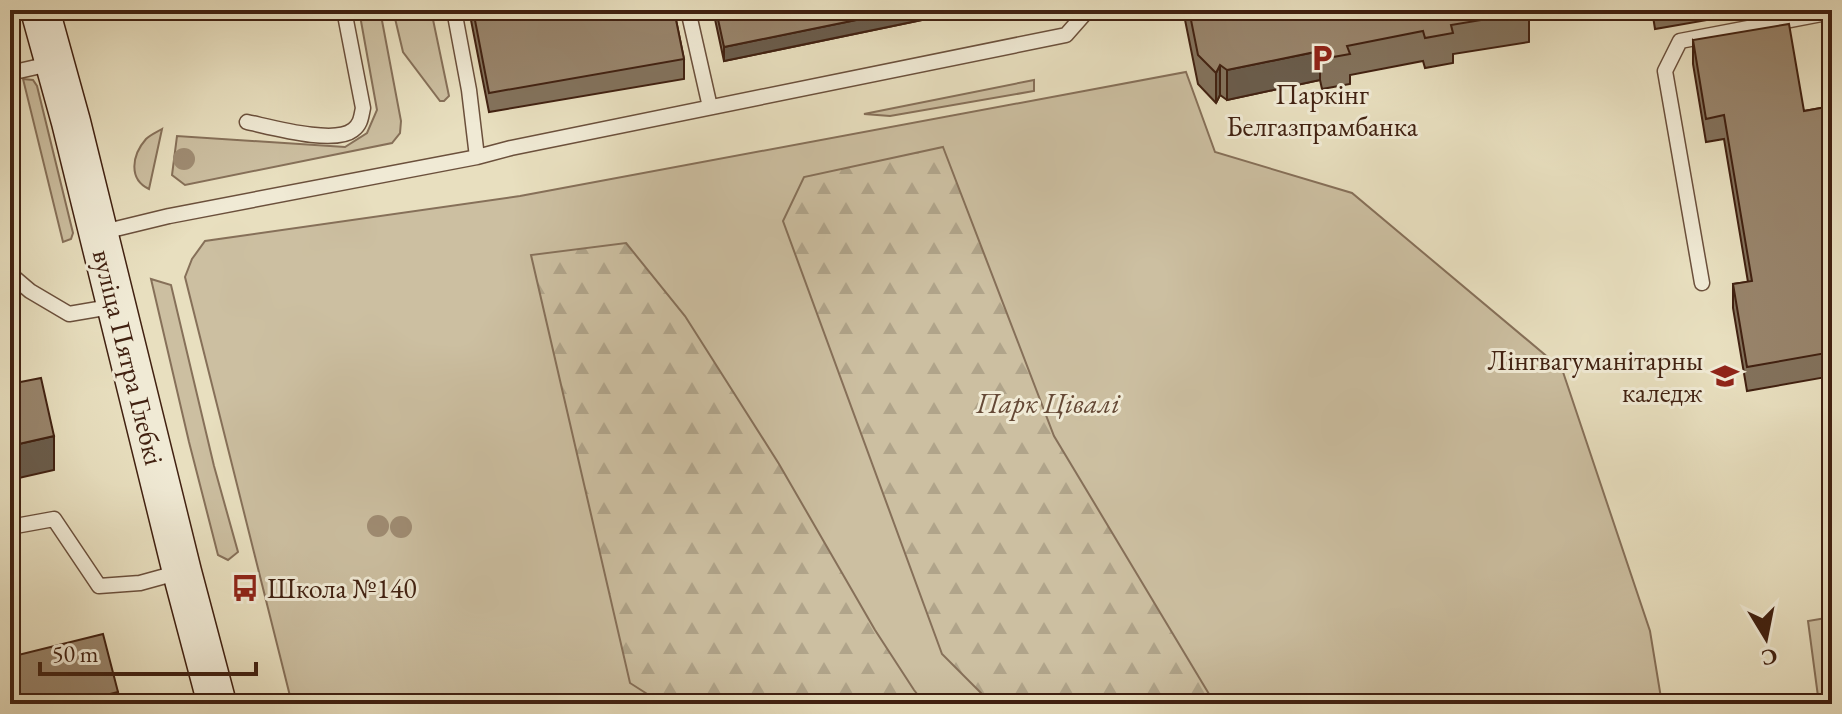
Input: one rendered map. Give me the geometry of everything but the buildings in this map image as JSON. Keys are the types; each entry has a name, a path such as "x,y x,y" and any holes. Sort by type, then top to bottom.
{"main road":[{"name":"вуліца Пятра Глебкі","path":"40,10 217,704"}],"lane":[{"path":"247,122 311,135 334,136 343,136 360,124 363,108 344,10"},
{"path":"454,10 469,90 477,157"},
{"path":"688,10 710,107"},
{"path":"99,233 169,216 477,157 1066,35 1088,10"},
{"path":"1702,283 1665,71 1680,41 1832,12"},
{"path":"10,73 55,63"},
{"path":"10,274 30,291 69,314 116,306"},
{"path":"10,527 54,519 99,586 140,583 182,572"}],"green space":[{"path":"359,10 380,10 401,121 400,133 392,143 185,185 172,175 177,136 345,147 367,133 377,110"},
{"path":"393,10 431,10 449,96 444,101 440,101 403,52"},
{"name":"Парк Цівалі","path":"1186,72 1215,152 1352,193 1562,369 1650,631 1662,704 292,704 185,277 192,259 205,241 520,196"},
{"path":"23,79 33,80 37,86 73,233 71,239 63,242"},
{"path":"1034,80 1034,91 890,116 864,114"},
{"path":"162,129 149,189 142,185 135,173 135,159 146,139"},
{"path":"943,147 1054,436 1215,704 992,704 942,654 783,221 804,177"},
{"path":"626,243 685,316 779,464 875,630 925,704 663,704 630,683 531,255"},
{"path":"151,279 171,285 238,552 228,560 218,555"},
{"path":"1832,617 1832,704 1819,704 1808,621"}],"place":[{"name":"Паркінг Белгазпрамбанка","path":"1322,58"},
{"name":"Лінгвагуманітарны каледж","path":"1725,376"},
{"name":"Школа №140","path":"245,588"}]}
